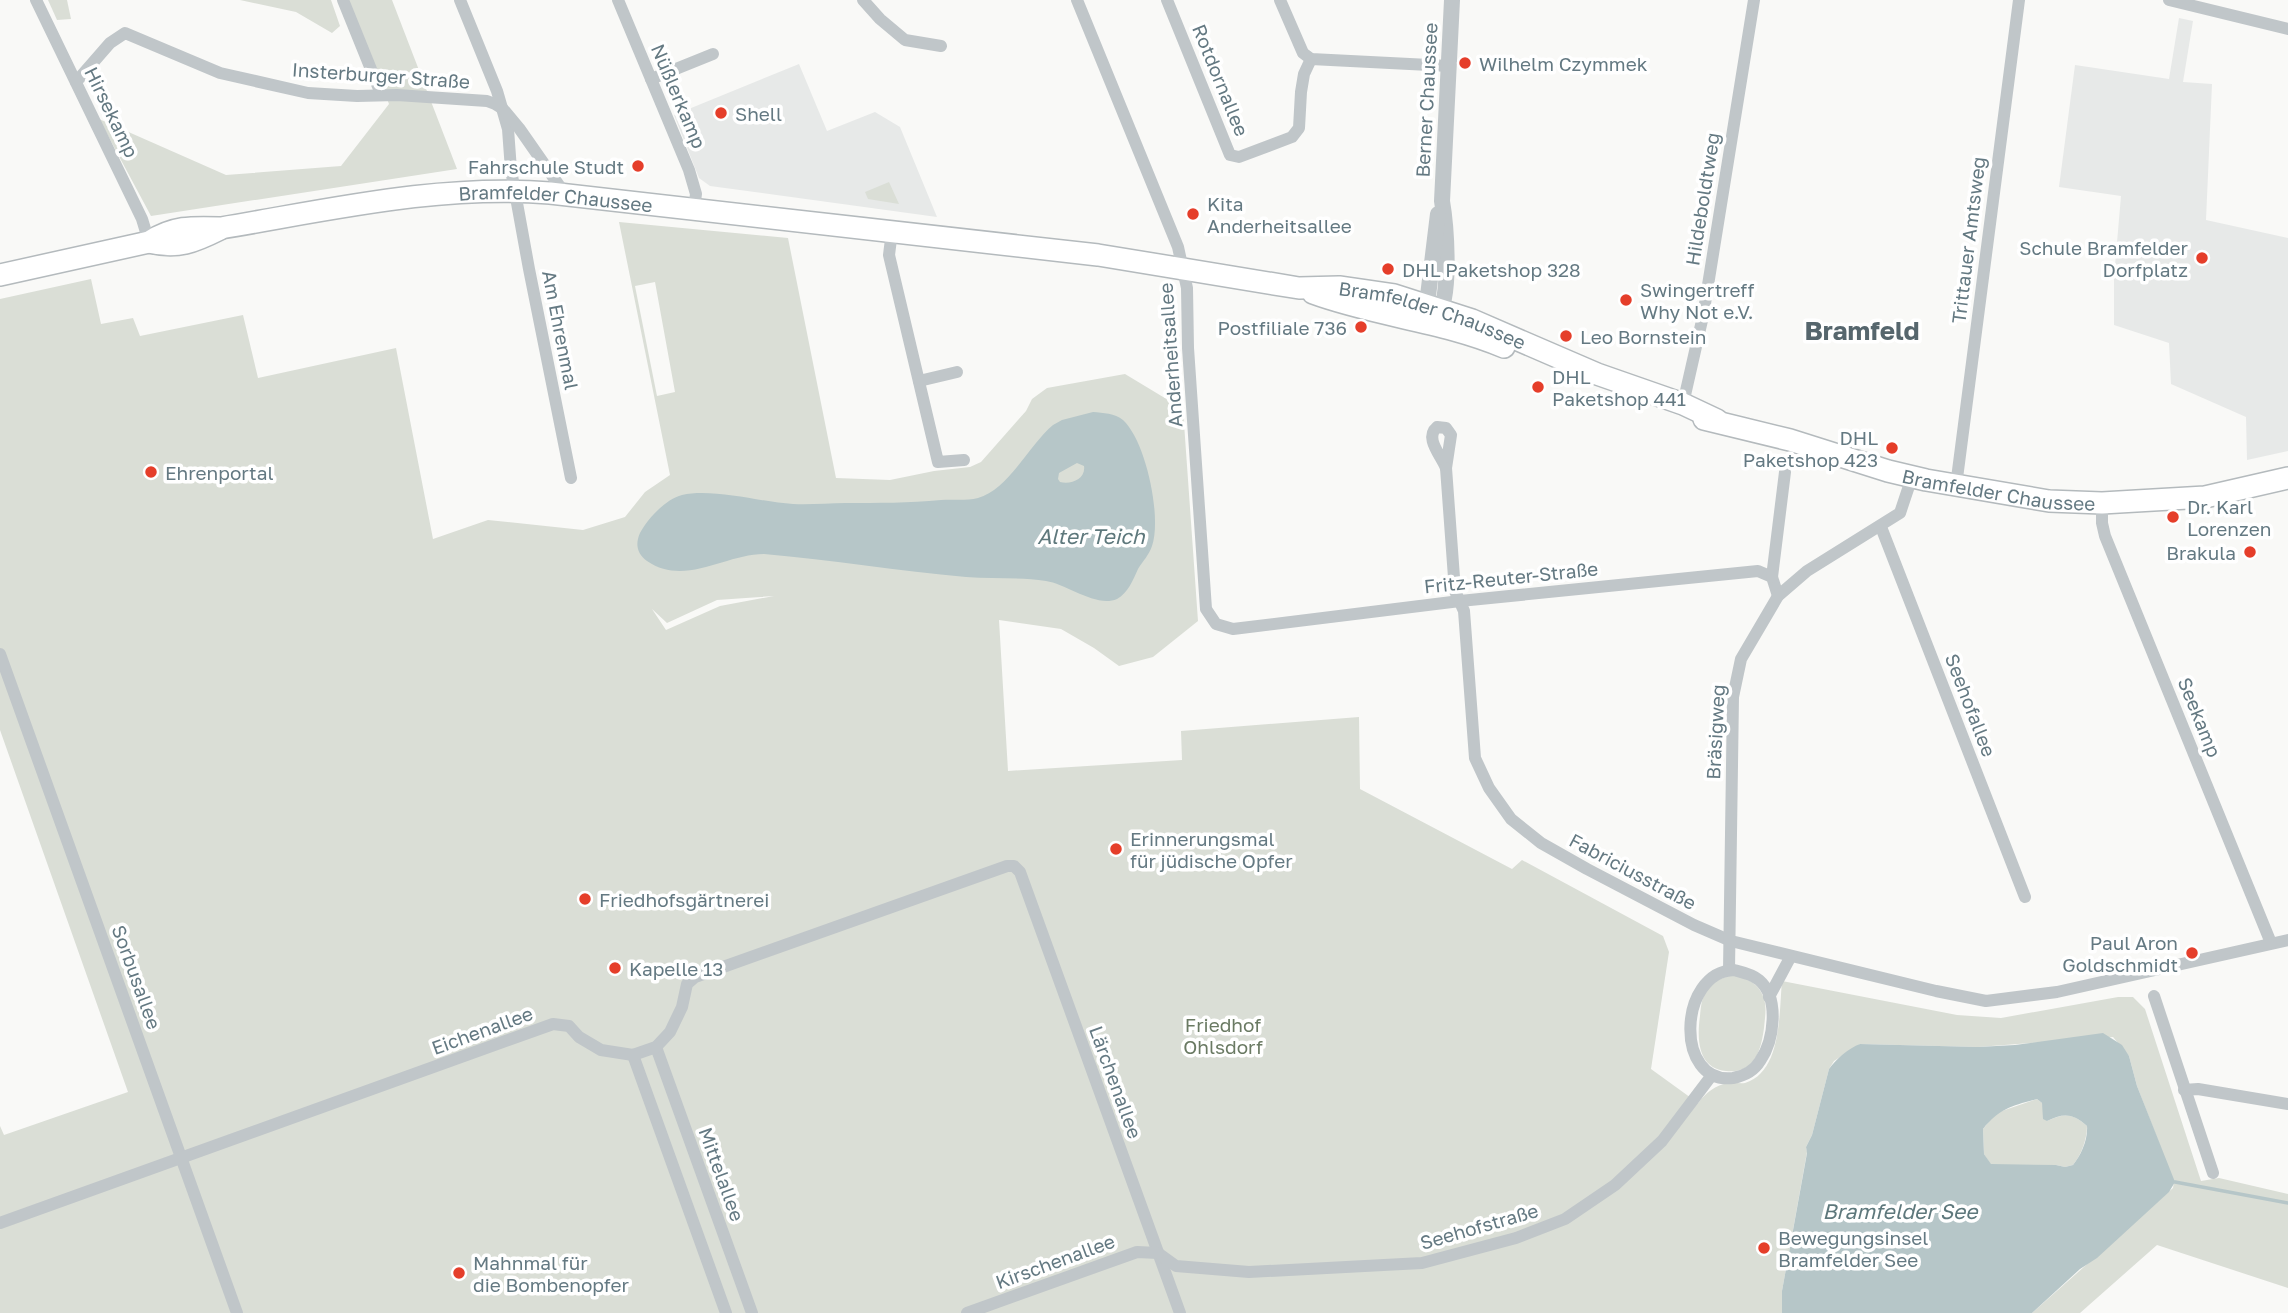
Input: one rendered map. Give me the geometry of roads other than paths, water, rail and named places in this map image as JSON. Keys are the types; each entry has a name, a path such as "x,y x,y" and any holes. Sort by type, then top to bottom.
{"main road":[{"name":"Bramfelder Chaussee","path":"0,275 149,242 168,247 195,242 221,228 411,197 515,190 565,194 1098,255 1299,288 1336,301 1472,320 1597,374 1683,404 1717,420 1912,477 1956,486 2049,501 2102,503 2205,497 2288,478"},
{"name":"Bramfelder Chaussee","path":"1433,313 1494,343 1643,407 1681,416 1717,420"}],"street":[{"name":"Hirsekamp","path":"36,0 142,219 149,242"},
{"path":"343,0 381,94"},
{"path":"460,0 503,109 565,194"},
{"name":"Nüßlerkamp","path":"618,0 689,170 696,194 694,208"},
{"path":"863,0 905,40 941,46"},
{"name":"Anderheitsallee","path":"1077,0 1178,247 1187,288 1188,348 1206,609 1216,624 1233,629"},
{"name":"Rotdornallee","path":"1167,0 1230,155 1239,157 1292,136 1299,128 1304,74 1311,59"},
{"path":"1280,0 1303,53 1311,59 1449,66"},
{"name":"Berner Chaussee","path":"1433,313 1446,225 1442,201 1452,0"},
{"name":"Hildeboldtweg","path":"1683,404 1703,316 1754,0"},
{"name":"Trittauer Amtsweg","path":"1956,486 2020,0"},
{"path":"2169,0 2288,29"},
{"name":"Insterburger Straße","path":"76,82 110,43 125,33 220,73 308,93 357,96 381,94 487,101 503,109"},
{"path":"651,79 713,54"},
{"name":"Am Ehrenmal","path":"503,109 515,190 571,478"},
{"path":"892,232 890,255 939,463 964,460"},
{"path":"919,381 957,372"},
{"name":"Fabriciusstraße","path":"1446,468 1455,592 1464,611 1475,758 1489,788 1511,819 1541,843 1694,925 1731,940 1958,997 1986,1001 2045,994 2100,983 2271,943"},
{"path":"1778,596 1772,577 1785,472"},
{"name":"Bräsigweg","path":"1729,970 1732,697 1741,659 1778,596 1807,571 1900,513 1912,477"},
{"name":"Seekamp","path":"2102,503 2105,537 2271,943"},
{"name":"Seehofallee","path":"1881,527 2025,897"},
{"name":"Fritz-Reuter-Straße","path":"1233,629 1460,601 1758,570 1772,577"},
{"name":"Sorbusallee","path":"0,654 237,1313"},
{"name":"Lärchenallee","path":"656,1047 674,1026 687,984 695,977 1007,866 1014,866 1020,872 1180,1313"},
{"path":"2271,943 2288,940"},
{"path":"1769,997 1791,956"},
{"path":"1729,970 1754,977 1762,984 1769,997 1772,1009 1767,1048 1758,1065 1741,1076 1721,1078 1712,1075 1697,1060 1692,1045 1694,1002 1699,990 1707,980 1729,970"},
{"path":"2154,996 2213,1173"},
{"name":"Eichenallee","path":"0,1223 553,1024 569,1026 579,1037 601,1050 633,1055 656,1047"},
{"name":"Mittelallee","path":"656,1047 752,1313"},
{"path":"633,1055 726,1313"},
{"name":"Seehofstraße","path":"1158,1252 1176,1266 1249,1272 1422,1263 1516,1238 1564,1220 1615,1185 1662,1141 1712,1075"},
{"path":"2184,1090 2198,1089 2288,1104"},
{"name":"Kirschenallee","path":"967,1313 1137,1252 1158,1252"}],"water":[{"name":"Alter Teich","path":"1093,412 1116,416 1131,430 1145,461 1153,499 1155,533 1148,555 1130,586 1117,599 1109,601 1091,598 1046,581 966,577 764,554 676,571 647,561 637,545 640,533 658,510 676,497 694,493 799,504 978,498 999,486 1044,433 1062,420","holes":["1077,463 1084,466 1083,474 1077,480 1064,483 1058,479 1059,473"]},
{"name":"Bramfelder See","path":"2103,1033 2122,1045 2129,1056 2137,1086 2175,1182 2169,1192 2032,1313 1782,1313 1782,1291 1806,1147 1832,1065 1847,1051 1860,1044 1978,1047 2015,1045","holes":["2037,1099 2042,1103 2043,1119 2047,1121 2068,1116 2087,1126 2083,1147 2073,1165 1991,1164 1984,1154 1983,1129 1995,1116 2007,1109"]}],"waterway":[{"path":"2175,1182 2288,1203"}],"place":[{"name":"Wilhelm Czymmek","path":"1465,63"},
{"name":"Shell","path":"721,113"},
{"name":"Fahrschule Studt","path":"638,166"},
{"name":"Kita Anderheitsallee","path":"1193,214"},
{"name":"Schule Bramfelder Dorfplatz","path":"2202,258"},
{"name":"DHL Paketshop 328","path":"1388,269"},
{"name":"Swingertreff Why Not e.V.","path":"1626,300"},
{"name":"Postfiliale 736","path":"1361,327"},
{"name":"Leo Bornstein","path":"1566,336"},
{"name":"DHL Paketshop 441","path":"1538,387"},
{"name":"DHL Paketshop 423","path":"1892,448"},
{"name":"Ehrenportal","path":"151,472"},
{"name":"Dr. Karl Lorenzen","path":"2173,517"},
{"name":"Brakula","path":"2250,552"},
{"name":"Erinnerungsmal für jüdische Opfer","path":"1116,849"},
{"name":"Friedhofsgärtnerei","path":"585,899"},
{"name":"Paul Aron Goldschmidt","path":"2192,953"},
{"name":"Kapelle 13","path":"615,968"},
{"name":"Bewegungsinsel Bramfelder See","path":"1764,1248"},
{"name":"Mahnmal für die Bombenopfer","path":"459,1273"}],"district":[{"name":"Bramfeld","path":"1862,330"}],"park label":[{"name":"Friedhof Ohlsdorf","path":"1223,1035"}]}
